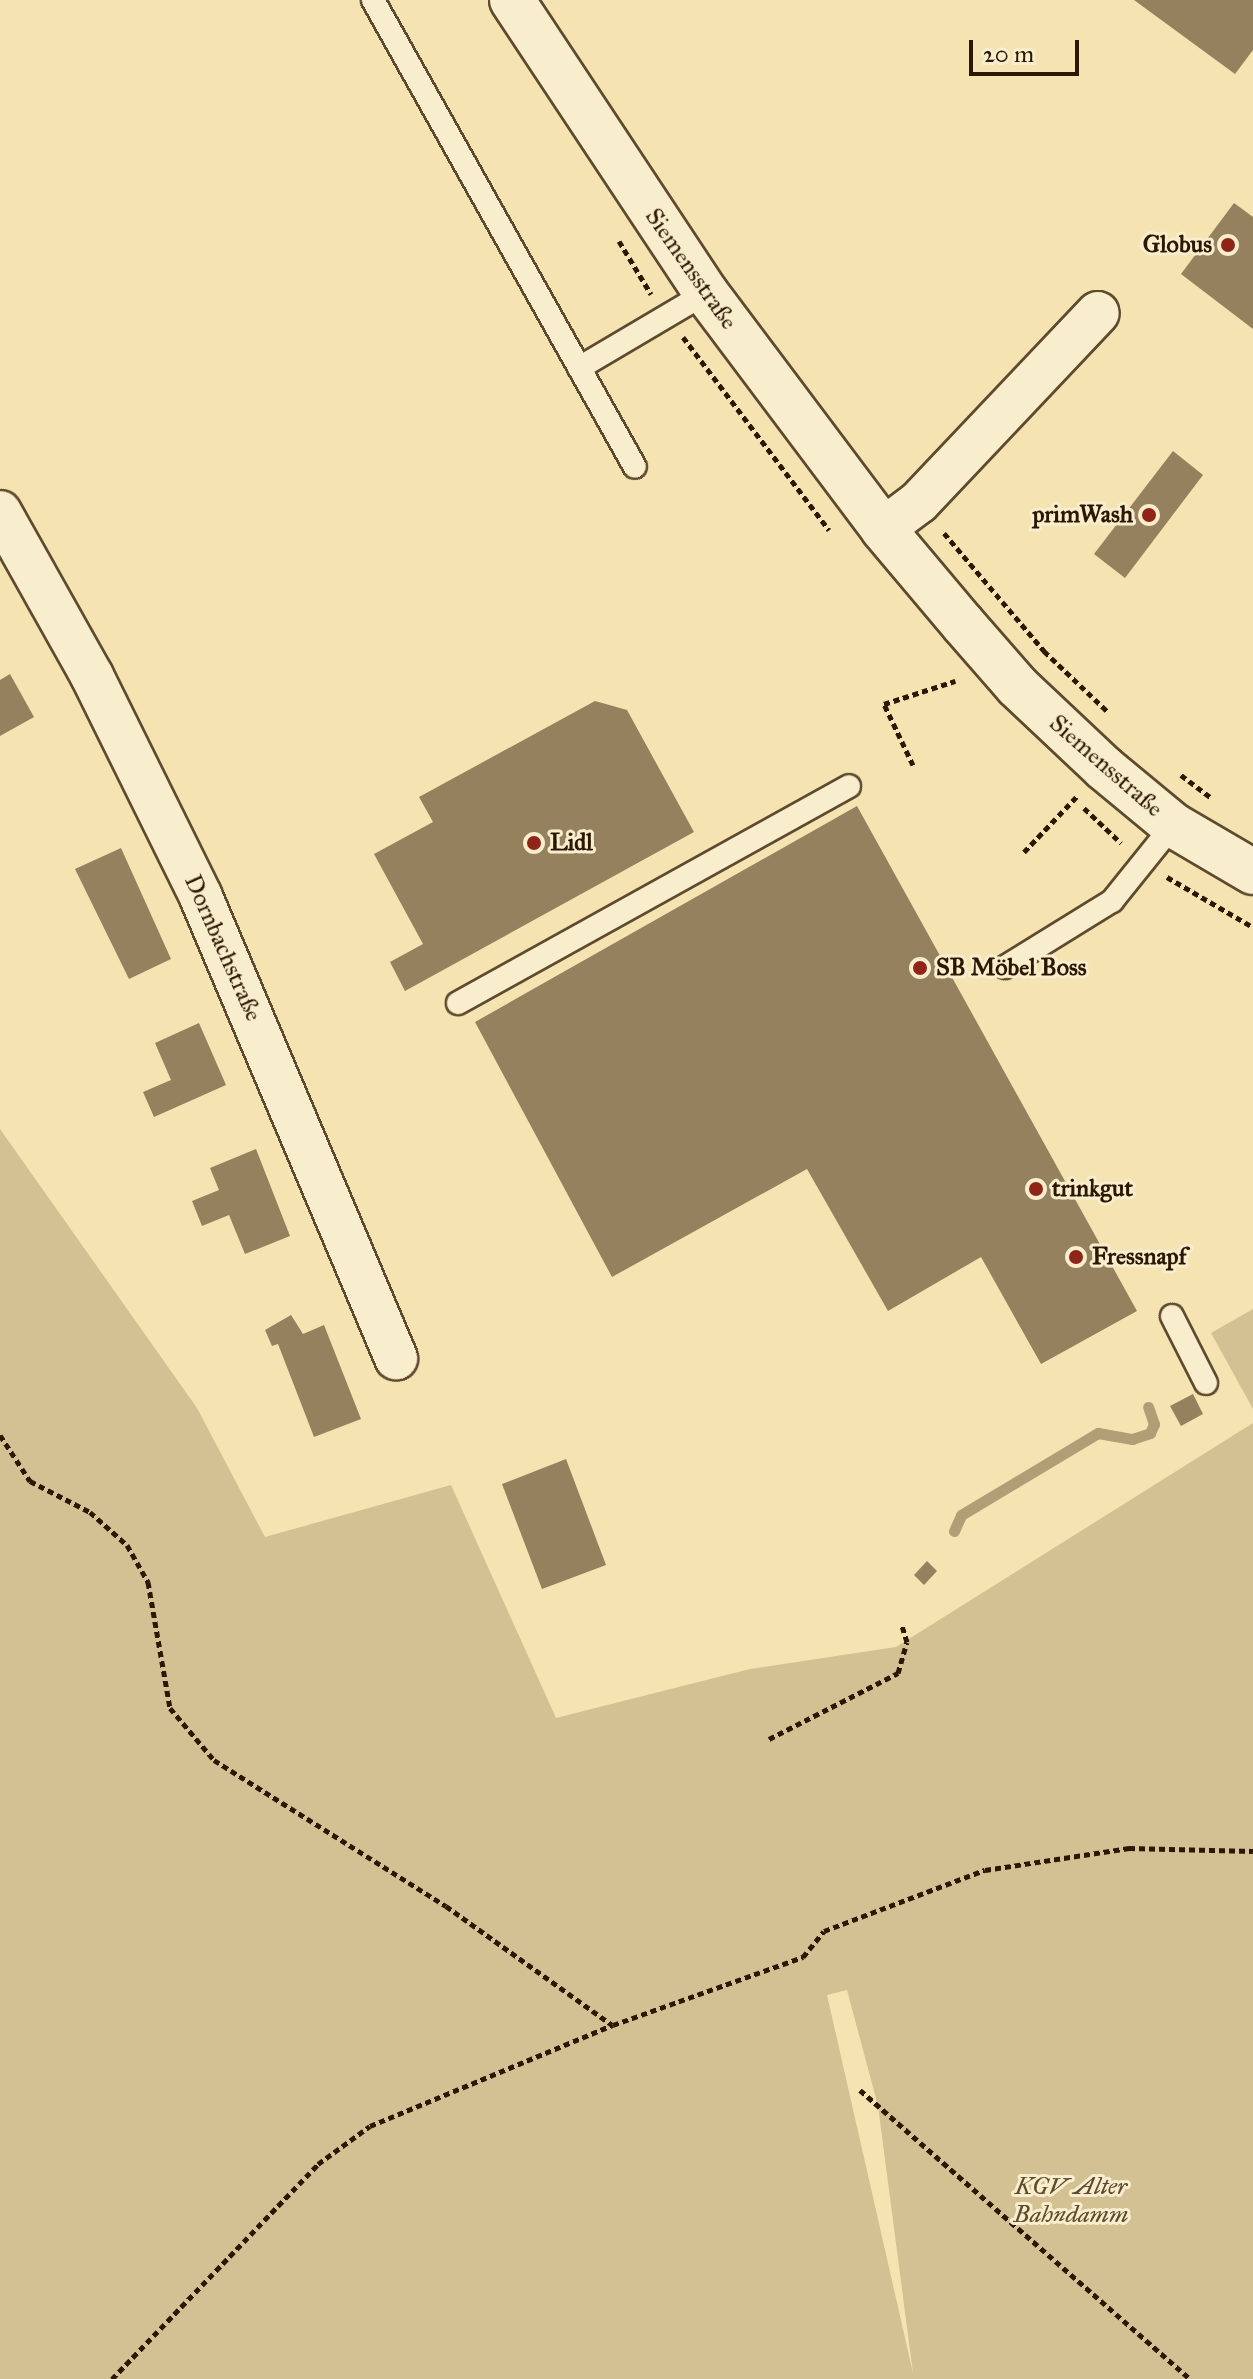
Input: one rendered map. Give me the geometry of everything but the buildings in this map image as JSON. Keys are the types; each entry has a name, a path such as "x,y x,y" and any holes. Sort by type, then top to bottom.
{"street":[{"name":"Siemensstraße","path":"512,0 706,293 883,529 1017,686 1173,825 1253,872"},
{"path":"883,529 919,502 1098,313"},
{"name":"Dornbachstraße","path":"0,512 11,558 92,676 201,897 396,1358"}],"lane":[{"path":"373,0 635,467"},
{"path":"579,368 706,293"},
{"path":"458,1003 849,786"},
{"path":"1005,967 1112,901 1173,825"},
{"path":"1172,1316 1206,1383"}],"path":[{"path":"919,502 1044,651 1112,715"},
{"path":"913,765 884,704 955,681"},
{"path":"1174,769 1216,800"},
{"path":"0,1435 30,1481 90,1512 127,1545 148,1582 170,1708 214,1760 446,1906 613,2025"},
{"path":"769,1739 898,1673 905,1657 902,1626"},
{"path":"112,2379 340,2145 370,2126 613,2025 803,1957 824,1931 985,1870 1129,1848 1253,1851"},
{"path":"860,2090 1190,2379"}],"green space":[{"name":"KGV Alter Bahndamm","path":"0,1129 197,1408 265,1537 451,1485 556,1718 750,1669 896,1647 1253,1423 1253,2379 0,2379","holes":["847,1990 878,2106 913,2373 827,1995"]},
{"path":"1253,1309 1253,1409 1211,1333"}],"waterway":[{"path":"954,1531 961,1515 1098,1433 1132,1439 1150,1433 1154,1424 1148,1407"}],"place":[{"name":"Globus","path":"1228,245"},
{"name":"primWash","path":"1149,515"},
{"name":"Lidl","path":"534,843"},
{"name":"SB Möbel Boss","path":"920,968"},
{"name":"trinkgut","path":"1036,1189"},
{"name":"Fressnapf","path":"1076,1257"}]}
